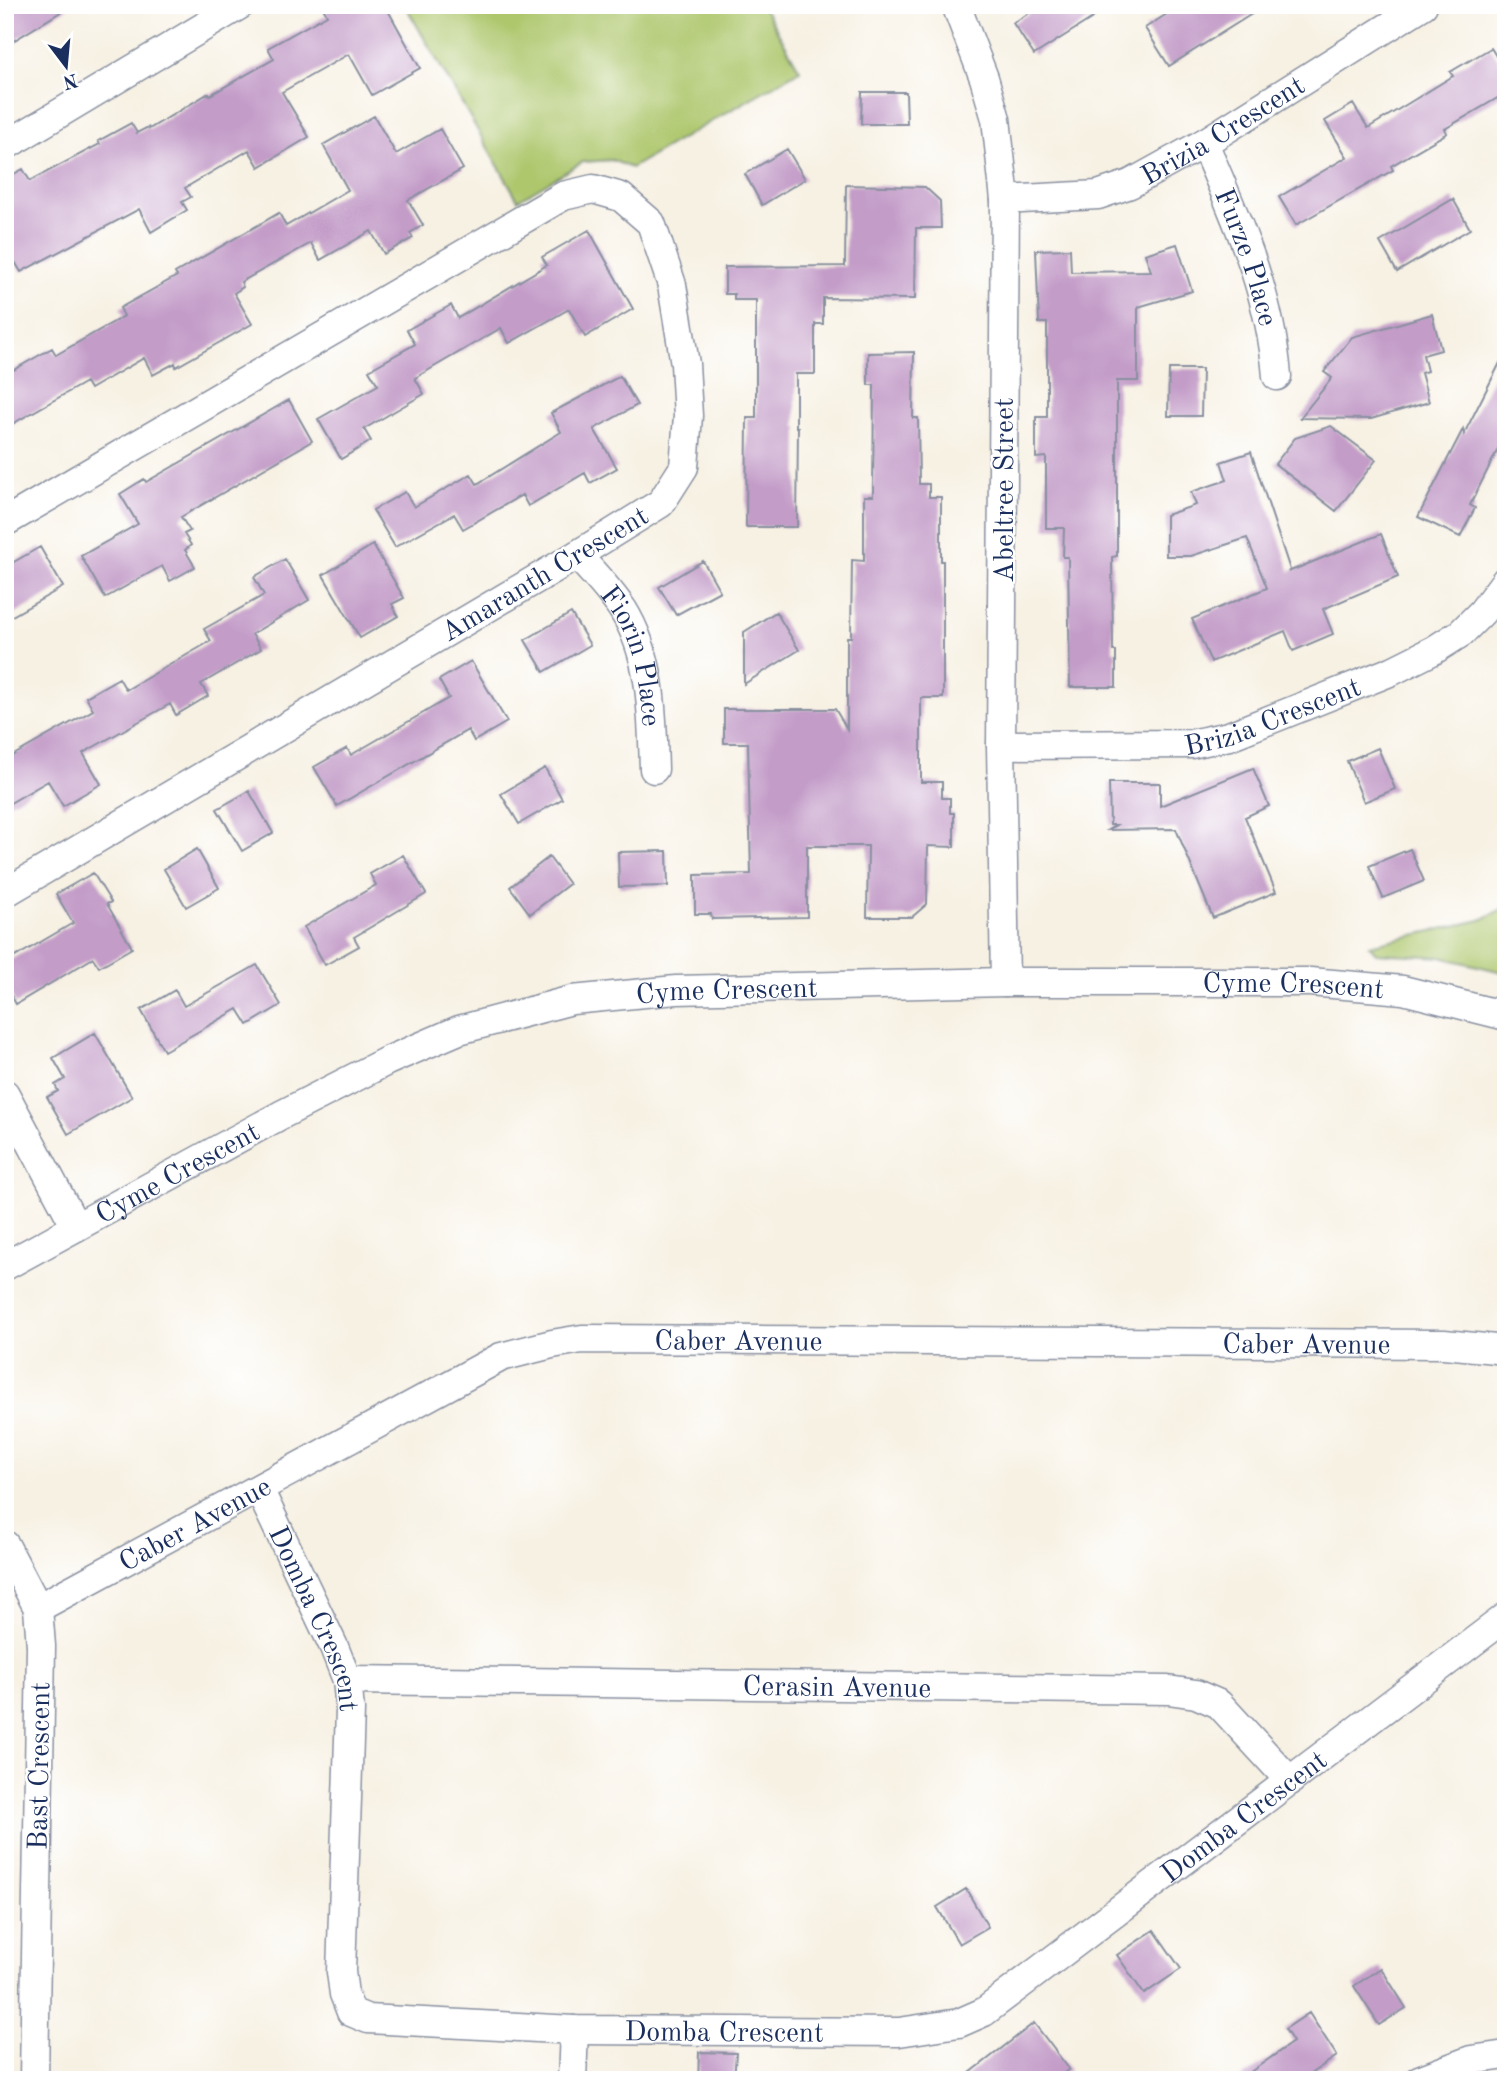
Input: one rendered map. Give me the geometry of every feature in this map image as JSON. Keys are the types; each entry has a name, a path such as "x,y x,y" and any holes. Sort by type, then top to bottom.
{"street":[{"path":"5,146 240,5"},
{"name":"Abeltree Street","path":"956,5 984,78 996,119 1005,200 1002,745 1005,982"},
{"name":"Brizia Crescent","path":"1005,200 1098,195 1130,184 1204,143 1423,5"},
{"name":"Furze Place","path":"1204,143 1249,252 1267,304 1277,376"},
{"name":"Amaranth Crescent","path":"5,522 563,196 593,189 621,197 650,223 673,285 685,364 688,416 684,467 661,503 578,555 5,893"},
{"name":"Fiorin Place","path":"578,555 609,590 638,639 652,703 654,769"},
{"name":"Brizia Crescent","path":"1002,745 1191,744 1229,736 1392,671 1434,649 1461,632 1482,612 1506,580"},
{"name":"Cyme Crescent","path":"5,1266 281,1115 387,1062 459,1030 572,1000 676,990 1005,982 1310,982 1403,990 1506,1016"},
{"path":"5,1094 76,1227"},
{"name":"Caber Avenue","path":"38,1608 500,1357 552,1344 582,1339 1444,1343 1506,1350"},
{"name":"Domba Crescent","path":"260,1489 347,1679 350,1710 341,1972 344,1994 352,2012 368,2020 574,2030 899,2032 959,2023 984,2012 1506,1617"},
{"name":"Bast Crescent","path":"5,1545 38,1608 41,1646 34,2080"},
{"name":"Cerasin Avenue","path":"347,1679 1168,1690 1196,1694 1219,1704 1290,1781"},
{"path":"572,2080 574,2030"},
{"path":"1419,2080 1471,2060 1506,2055"}],"green space":[{"path":"405,5 762,5 800,70 631,168 612,160 583,162 518,200"},
{"path":"1506,907 1506,973 1441,957 1376,953 1369,945 1481,920"}],"building":[{"path":"5,5 72,5 5,46"},
{"path":"321,5 385,5 420,68 372,95 349,54 282,92 309,137 259,167 249,150 185,188 191,197 182,202 187,210 151,232 139,209 21,272 5,245 5,179 23,169 30,181 100,144 98,141 131,123 137,133 148,127 149,129 274,59 268,48 327,15"},
{"path":"1042,5 1113,5 1034,55 1013,23"},
{"path":"1181,5 1266,5 1169,66 1145,28"},
{"path":"1491,48 1506,72 1506,93 1445,129 1447,133 1391,166 1393,170 1296,225 1279,197 1347,157 1325,121 1353,104 1368,128 1453,76 1450,72"},
{"path":"862,92 906,92 907,124 861,124"},
{"path":"374,116 396,154 440,129 463,169 408,200 423,225 410,233 413,238 384,254 371,231 320,260 311,243 241,282 243,287 234,293 252,324 176,367 175,363 153,375 144,358 90,389 86,382 5,428 5,375 52,348 56,355 124,316 120,308 279,213 286,226 348,190 323,145"},
{"path":"787,149 805,179 762,205 745,174"},
{"path":"846,185 925,187 940,201 941,228 916,228 915,299 823,298 823,324 815,324 815,374 796,374 797,527 746,527 747,418 756,418 756,300 734,300 734,294 725,294 725,267 845,266"},
{"path":"1453,199 1470,229 1397,272 1380,242"},
{"path":"589,230 633,309 585,337 569,309 509,343 501,328 415,378 424,394 364,429 371,441 341,459 318,419 378,385 369,370 415,344 407,330 451,305 458,318 547,265 542,257"},
{"path":"1177,244 1192,291 1138,307 1138,381 1117,381 1117,556 1112,557 1116,687 1070,687 1068,557 1063,557 1064,528 1046,528 1046,457 1036,458 1036,417 1047,417 1047,323 1039,323 1036,250 1070,249 1071,272 1151,271 1145,254"},
{"path":"1432,314 1441,350 1423,355 1427,371 1421,373 1429,402 1371,419 1300,418 1332,378 1324,372 1352,337"},
{"path":"1506,351 1506,433 1470,505 1475,508 1460,537 1418,517"},
{"path":"914,352 913,418 918,418 919,484 929,484 929,497 941,497 943,561 943,698 921,698 921,782 942,782 942,798 950,798 950,813 954,813 954,847 928,846 927,904 912,917 867,917 868,846 807,846 807,917 712,919 711,914 695,914 695,875 751,874 748,743 724,743 724,709 835,709 847,729 847,637 851,637 852,560 864,561 864,496 873,496 874,385 868,385 868,353"},
{"path":"1169,369 1202,369 1201,416 1168,416"},
{"path":"620,376 637,405 594,429 617,468 590,483 585,473 528,506 522,495 463,529 454,514 395,547 373,510 405,492 414,507 471,474 477,484 561,432 551,413"},
{"path":"289,400 312,441 181,517 190,531 184,534 191,545 185,550 195,567 170,581 162,566 105,598 81,556 138,524 120,494 144,479 146,482"},
{"path":"1331,426 1376,460 1336,511 1275,464 1295,438"},
{"path":"1251,452 1290,570 1288,572 1381,534 1398,577 1323,609 1333,634 1293,651 1285,631 1211,662 1192,619 1267,588 1247,538 1191,556 1166,556 1166,515 1196,505 1191,492 1227,480 1221,462"},
{"path":"373,545 404,598 392,604 398,616 360,638 323,575"},
{"path":"40,547 63,587 5,620 5,567"},
{"path":"285,559 309,600 252,634 261,649 201,684 208,696 176,715 170,704 83,753 101,784 63,806 48,781 5,806 5,760 93,710 86,697 119,678 126,690 211,641 204,629 264,595 254,577"},
{"path":"703,561 720,591 676,615 659,587"},
{"path":"776,612 799,650 744,684 744,632"},
{"path":"571,613 590,645 544,672 525,640"},
{"path":"471,661 507,722 474,741 468,730 337,806 314,767 347,748 351,755 449,698 439,680"},
{"path":"1378,748 1395,789 1364,802 1347,761"},
{"path":"545,768 562,799 519,824 501,794"},
{"path":"1253,768 1269,806 1245,817 1276,892 1213,918 1176,829 1108,830 1116,825 1110,825 1109,783 1160,783 1160,806"},
{"path":"249,791 273,833 242,851 217,809"},
{"path":"197,849 219,888 186,907 164,869"},
{"path":"1410,849 1424,881 1383,898 1369,866"},
{"path":"667,851 668,886 619,887 618,852"},
{"path":"403,855 426,894 354,937 359,946 325,965 304,927 376,885 370,874"},
{"path":"549,857 569,884 530,914 510,887"},
{"path":"93,873 111,902 107,904 132,948 99,967 93,958 16,1004 5,985 5,963 73,923 56,894"},
{"path":"257,965 281,1005 248,1025 238,1009 164,1051 141,1010 175,990 184,1006"},
{"path":"95,1033 132,1097 68,1134 47,1097 58,1091 55,1085 65,1079 53,1058"},
{"path":"966,1889 988,1927 959,1944 937,1907"},
{"path":"1154,1930 1181,1969 1144,1994 1117,1955"},
{"path":"1381,1968 1406,2008 1379,2025 1354,1986"},
{"path":"1309,2013 1337,2056 1301,2080 1239,2080 1293,2042 1285,2029"},
{"path":"1034,2023 1069,2069 1055,2080 961,2080"},
{"path":"699,2052 736,2053 734,2080 698,2080"}]}
